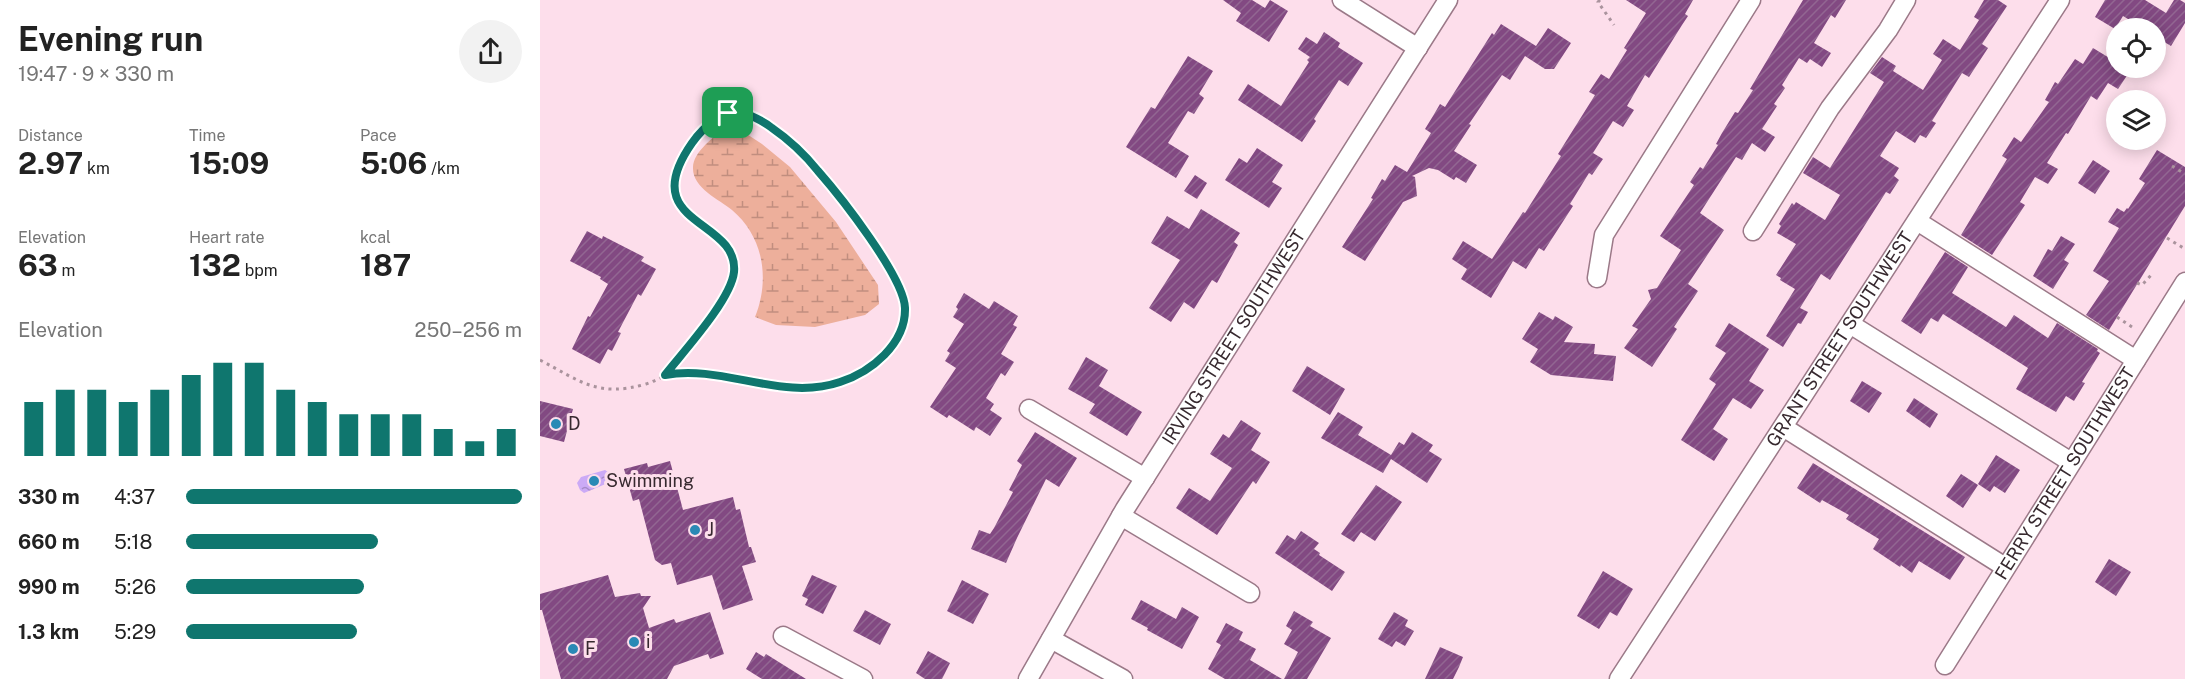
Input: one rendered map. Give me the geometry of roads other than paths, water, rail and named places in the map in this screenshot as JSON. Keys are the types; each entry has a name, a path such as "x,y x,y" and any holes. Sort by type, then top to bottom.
{"street":[{"path":"1342,0 1418,48"},
{"name":"IRVING STREET SOUTHWEST","path":"1028,679 1120,516 1448,0"},
{"path":"1597,278 1604,235 1751,0"},
{"path":"1753,231 1830,108 1888,30 1906,0"},
{"name":"GRANT STREET SOUTHWEST","path":"1619,679 2060,0"},
{"path":"1917,221 2136,360"},
{"name":"FERRY STREET SOUTHWEST","path":"1945,665 2185,282"},
{"path":"1850,324 2071,462"},
{"path":"1029,409 1145,478"},
{"path":"1783,427 2005,567"},
{"path":"1120,516 1250,593"},
{"path":"783,636 863,679"},
{"path":"1051,639 1123,679"}],"water":[{"name":"Swimming","path":"605,470 611,479 608,483 584,493 580,490 577,483 581,477"}],"place":[{"name":"D","path":"556,424"},
{"name":"Swimming","path":"594,481"},
{"name":"J","path":"695,530"},
{"name":"i","path":"634,642"},
{"name":"F","path":"573,649"}]}
